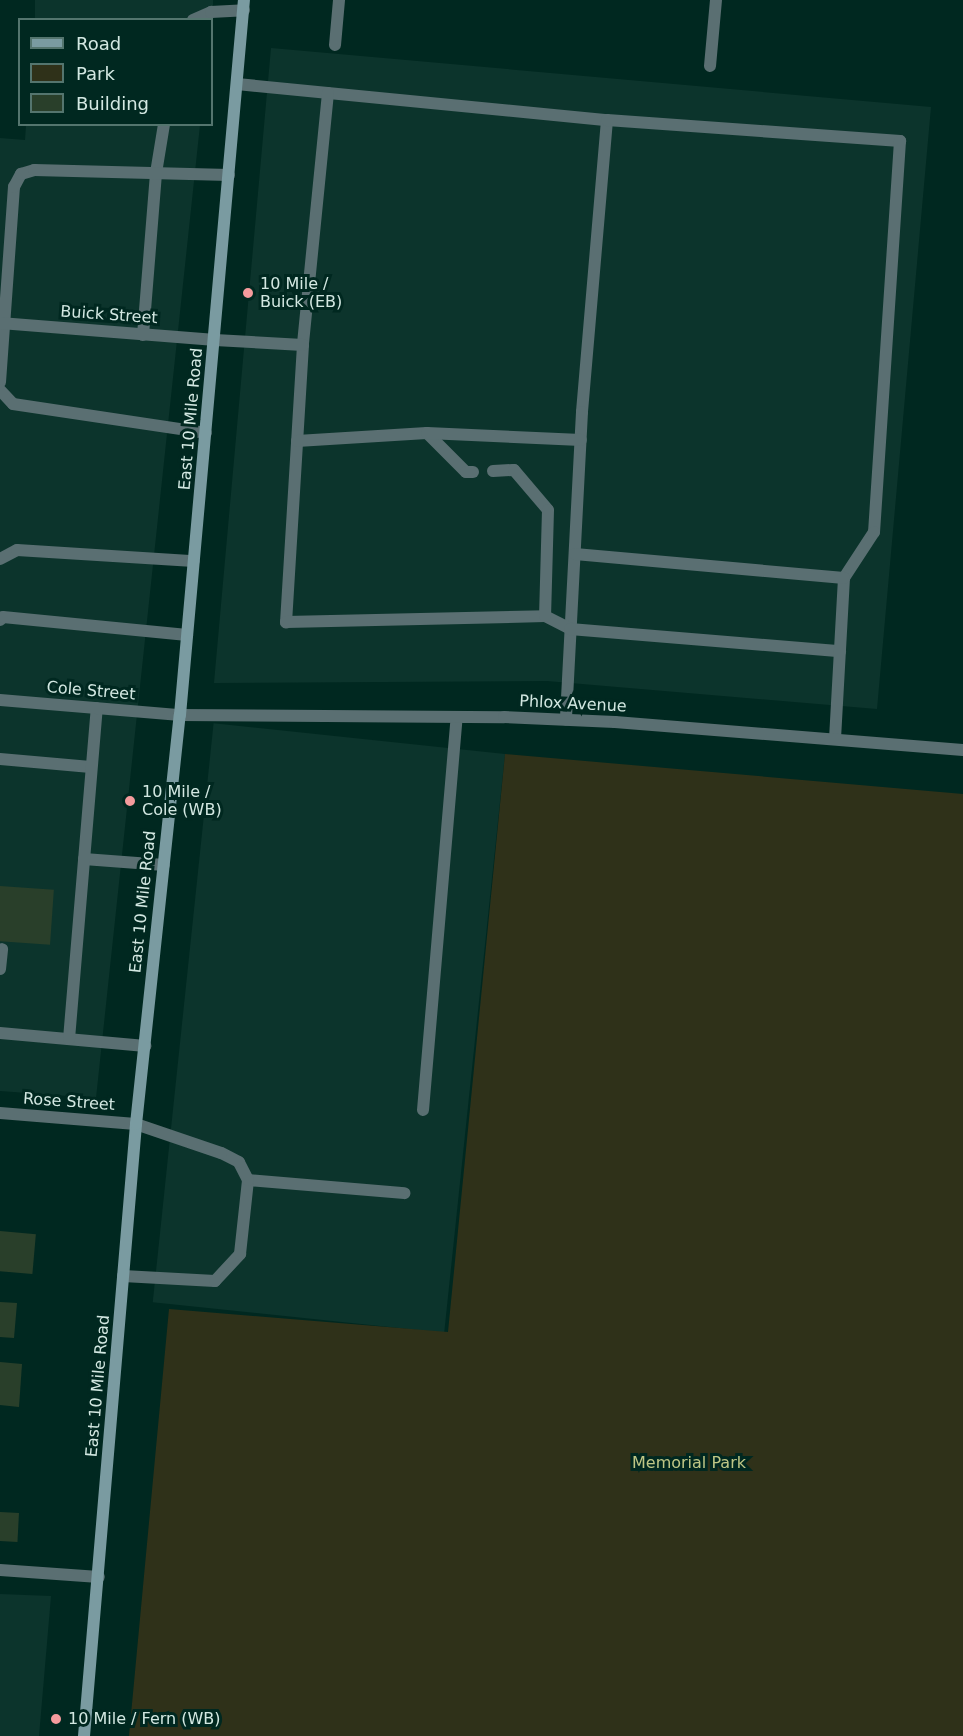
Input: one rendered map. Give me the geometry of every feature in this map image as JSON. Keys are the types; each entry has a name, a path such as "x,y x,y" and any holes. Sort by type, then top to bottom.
{"main road":[{"name":"East 10 Mile Road","path":"84,1736 136,1124 180,715 244,5"}],"street":[{"path":"335,45 339,0"},
{"path":"710,66 716,0"},
{"path":"197,18 211,12 244,5"},
{"path":"237,84 607,120 900,141 874,532 844,578 835,739"},
{"path":"328,93 303,345 286,622 545,616 570,629 840,651"},
{"path":"566,720 581,440 607,120"},
{"path":"143,334 156,173 164,126"},
{"path":"0,382 2,323 14,188 21,174 34,170 229,175"},
{"name":"Buick Street","path":"2,323 303,345"},
{"path":"0,390 13,404 206,433"},
{"path":"297,441 427,433 581,440"},
{"path":"427,433 466,472 473,472"},
{"path":"493,471 514,470 548,510 545,616"},
{"path":"0,559 17,550 194,561"},
{"path":"575,554 844,578"},
{"path":"0,620 3,617 187,635"},
{"name":"Cole Street","path":"0,700 180,715"},
{"path":"69,1039 96,708"},
{"name":"Phlox Avenue","path":"180,715 566,720 963,750"},
{"path":"423,1110 457,717"},
{"path":"0,759 91,767"},
{"path":"84,859 164,865"},
{"path":"0,969 2,949"},
{"path":"0,1033 145,1046"},
{"name":"Rose Street","path":"0,1113 136,1124 221,1153 239,1162 248,1180"},
{"path":"123,1276 215,1281 240,1254 248,1180 404,1193"},
{"path":"0,1570 99,1577"}],"shaded area":[{"path":"35,0 213,0 213,18 35,18"},
{"path":"271,48 931,107 877,709 547,681 214,683"},
{"path":"26,126 200,126 96,1098 0,1091 0,138 25,140"},
{"path":"214,723 505,754 444,1333 153,1302"},
{"path":"0,1594 51,1596 39,1736 0,1736"}],"green space":[{"name":"Memorial Park","path":"505,754 963,794 963,1736 129,1736 169,1309 448,1332"}],"building":[{"path":"0,886 54,890 50,945 0,941"},
{"path":"0,1231 36,1234 32,1274 0,1271"},
{"path":"0,1302 17,1303 14,1338 0,1337"},
{"path":"0,1362 22,1364 19,1407 0,1405"},
{"path":"0,1512 19,1513 17,1542 0,1541"}],"place":[{"name":"10 Mile / Buick (EB)","path":"248,293"},
{"name":"10 Mile / Cole (WB)","path":"130,801"},
{"name":"10 Mile / Fern (WB)","path":"56,1719"}]}
